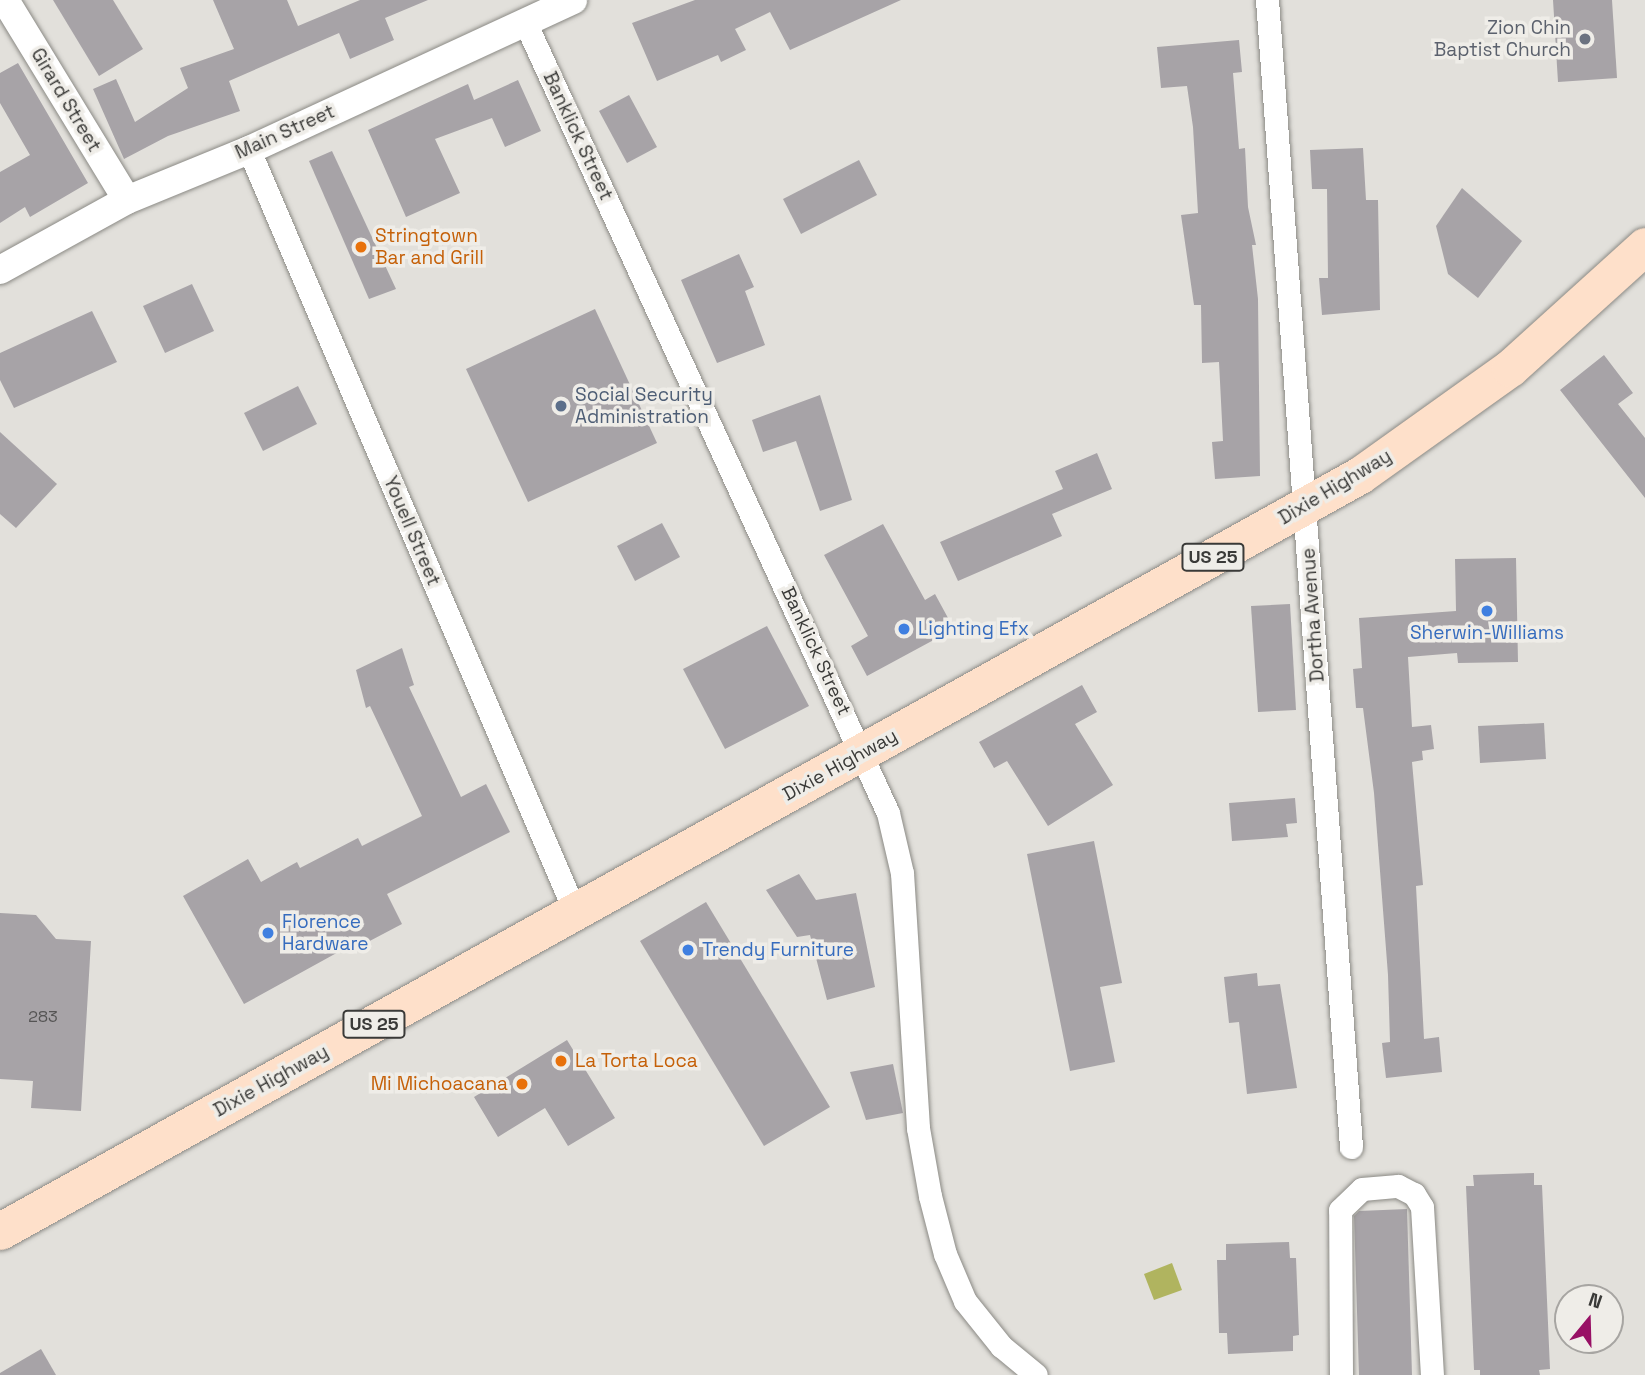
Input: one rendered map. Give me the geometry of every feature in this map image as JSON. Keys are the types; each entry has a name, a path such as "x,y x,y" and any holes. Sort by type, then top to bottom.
{"main road":[{"name":"Dixie Highway","path":"0,1231 1360,475 1510,368 1645,246"}],"street":[{"name":"Girard Street","path":"5,0 128,200"},
{"name":"Main Street","path":"0,270 128,200 249,150 573,0"},
{"name":"Dortha Avenue","path":"1267,0 1351,1147"},
{"name":"Banklick Street","path":"525,22 864,752 888,813 902,873 918,1128 945,1254 965,1301 1001,1346 1036,1375"},
{"name":"Youell Street","path":"249,150 575,912"},
{"path":"1341,1375 1340,1210 1362,1189 1398,1186 1414,1194 1422,1207 1432,1375"}],"green space":[{"path":"1172,1263 1182,1290 1154,1300 1144,1274"}],"building":[{"path":"53,0 113,0 143,49 99,76"},
{"path":"213,0 287,0 298,26 360,0 428,0 385,18 394,40 350,59 339,33 229,81 240,111 168,136 124,159 93,89 116,79 135,122 188,88 180,68 234,49"},
{"path":"695,0 901,0 790,50 770,12 735,29 746,50 721,62 718,55 657,81 632,23"},
{"name":"Zion Chin Baptist Church","path":"1553,0 1612,0 1617,78 1558,82"},
{"path":"1239,40 1242,72 1233,73 1239,149 1245,148 1248,207 1256,245 1252,245 1258,299 1260,476 1215,479 1212,442 1223,441 1219,362 1202,363 1201,305 1194,305 1181,215 1198,213 1193,127 1187,86 1161,88 1157,47"},
{"path":"18,63 88,183 30,217 25,207 0,223 0,172 30,155 0,103 0,73"},
{"path":"518,80 541,131 505,147 492,118 435,139 460,193 406,217 368,130 468,84 474,100"},
{"path":"629,95 657,147 627,163 599,111"},
{"path":"1363,148 1366,200 1378,200 1380,310 1322,315 1319,278 1328,278 1327,189 1312,189 1310,150"},
{"name":"Stringtown Bar and Grill","path":"332,151 396,289 369,299 309,161"},
{"path":"859,160 877,195 801,234 783,199"},
{"path":"1462,188 1522,241 1478,298 1448,274 1436,226"},
{"path":"739,254 754,287 745,291 765,345 717,363 681,280"},
{"path":"192,284 214,331 165,353 143,306"},
{"name":"Social Security Administration","path":"595,309 657,443 528,502 466,369"},
{"path":"92,311 117,362 14,408 0,380 0,353"},
{"path":"1604,355 1633,393 1618,404 1645,438 1645,498 1560,390"},
{"path":"298,386 317,424 263,451 244,413"},
{"path":"820,395 852,500 820,511 796,441 763,452 752,420"},
{"path":"0,432 57,484 16,528 0,514"},
{"path":"1097,453 1112,489 1052,514 1062,536 958,581 940,542 1063,489 1055,471"},
{"path":"662,523 680,557 635,581 617,546"},
{"path":"883,524 925,600 935,594 954,629 867,676 851,646 868,636 824,555"},
{"path":"1516,558 1518,662 1458,663 1457,653 1408,657 1412,727 1431,725 1434,749 1422,751 1423,760 1412,762 1423,885 1416,886 1424,1039 1439,1037 1442,1072 1386,1078 1382,1043 1390,1042 1388,975 1374,793 1363,708 1356,708 1353,669 1362,668 1359,618 1456,611 1455,559"},
{"path":"1290,604 1296,710 1258,712 1251,606"},
{"path":"767,626 809,706 725,749 683,669"},
{"path":"402,648 414,685 409,687 461,797 486,784 510,832 387,894 402,924 364,944 362,939 244,1004 183,896 248,859 261,882 297,862 300,868 358,838 362,846 422,816 370,706 366,708 356,670"},
{"path":"1082,685 1097,712 1075,724 1113,785 1048,826 1007,761 994,768 979,742"},
{"path":"1544,723 1546,759 1480,763 1478,726"},
{"path":"1295,798 1297,823 1286,824 1288,837 1232,841 1229,803"},
{"path":"1094,841 1122,983 1100,987 1115,1062 1070,1071 1027,854"},
{"path":"799,874 816,900 856,893 875,987 827,1000 810,935 797,937 766,890"},
{"path":"706,902 830,1107 764,1146 640,941"},
{"path":"0,913 36,915 56,939 91,941 81,1111 31,1108 33,1081 0,1079"},
{"path":"1257,973 1258,986 1280,984 1297,1088 1247,1094 1239,1022 1229,1023 1224,977"},
{"path":"567,1040 615,1118 568,1146 545,1108 498,1137 474,1097"},
{"path":"893,1064 903,1113 866,1120 850,1072"},
{"path":"1534,1173 1534,1185 1542,1185 1550,1369 1539,1370 1540,1375 1480,1375 1480,1370 1474,1370 1466,1186 1474,1186 1473,1175"},
{"path":"1407,1209 1412,1375 1359,1375 1354,1216 1359,1211"},
{"path":"1289,1242 1290,1258 1296,1258 1299,1335 1293,1336 1293,1351 1228,1354 1227,1333 1219,1333 1217,1260 1226,1260 1226,1244"},
{"path":"41,1349 56,1375 0,1375 0,1373"}],"place":[{"name":"Zion Chin Baptist Church","path":"1585,39"},
{"name":"Stringtown Bar and Grill","path":"361,247"},
{"name":"Social Security Administration","path":"561,406"},
{"name":"Sherwin-Williams","path":"1487,611"},
{"name":"Lighting Efx","path":"904,629"},
{"name":"Florence Hardware","path":"268,933"},
{"name":"Trendy Furniture","path":"688,950"},
{"name":"La Torta Loca","path":"561,1061"},
{"name":"Mi Michoacana","path":"522,1084"}]}
